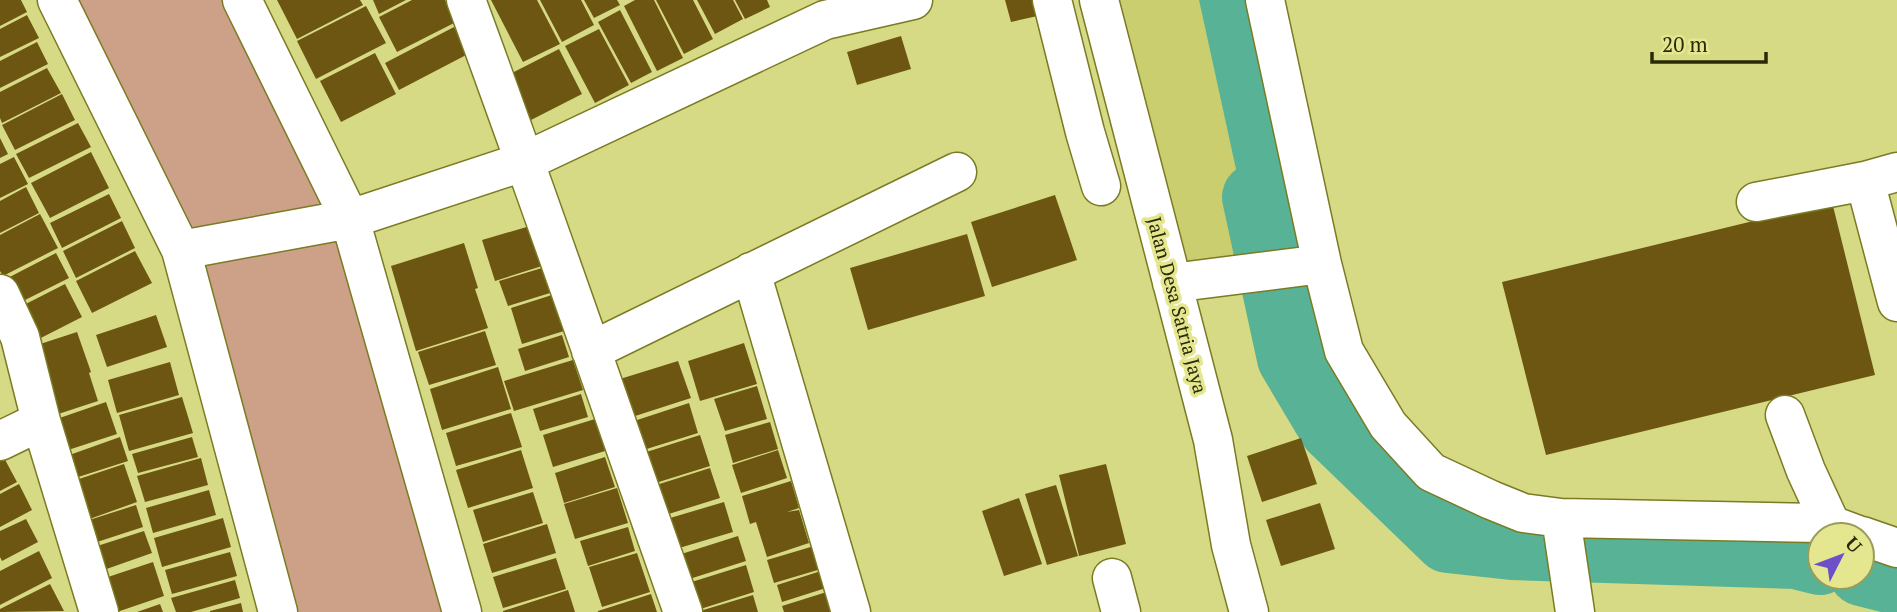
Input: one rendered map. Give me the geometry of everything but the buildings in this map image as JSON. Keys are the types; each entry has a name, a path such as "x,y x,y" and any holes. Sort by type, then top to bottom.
{"street":[{"path":"57,0 181,250 278,612"},
{"path":"242,0 350,219 462,612"},
{"path":"466,0 526,161 683,612"},
{"path":"181,250 350,219 526,161 836,10 913,0"},
{"path":"1052,0 1101,186"},
{"name":"Jalan Desa Satria Jaya","path":"1099,0 1177,283 1213,440 1231,545 1248,612"},
{"path":"1265,0 1322,264 1344,351 1388,425 1431,472 1524,513 1561,518 1806,523"},
{"path":"591,351 957,172"},
{"path":"1756,202 1881,176 1897,302"},
{"path":"1177,283 1322,264"},
{"path":"751,272 852,612"},
{"path":"0,295 20,337 41,421 99,612"},
{"path":"1785,415 1806,471 1842,521"},
{"path":"0,442 41,421"},
{"path":"1561,518 1575,612"},
{"path":"1876,541 1897,548"}],"shaded area":[{"path":"57,0 242,0 350,219 462,612 278,612 181,250"},
{"path":"1099,0 1199,0 1258,270 1182,283"},
{"path":"1199,0 1265,0 1322,264 1258,270"},
{"path":"1322,264 1388,425 1491,500 1806,534 1806,558 1796,555 1512,546 1448,539 1332,427 1291,358 1272,271"},
{"path":"1876,540 1897,547 1897,581 1876,576"}],"waterway":[{"path":"1256,197 1291,358 1332,427 1448,539 1512,546 1796,555 1806,558"},
{"path":"1876,576 1897,581"}]}
